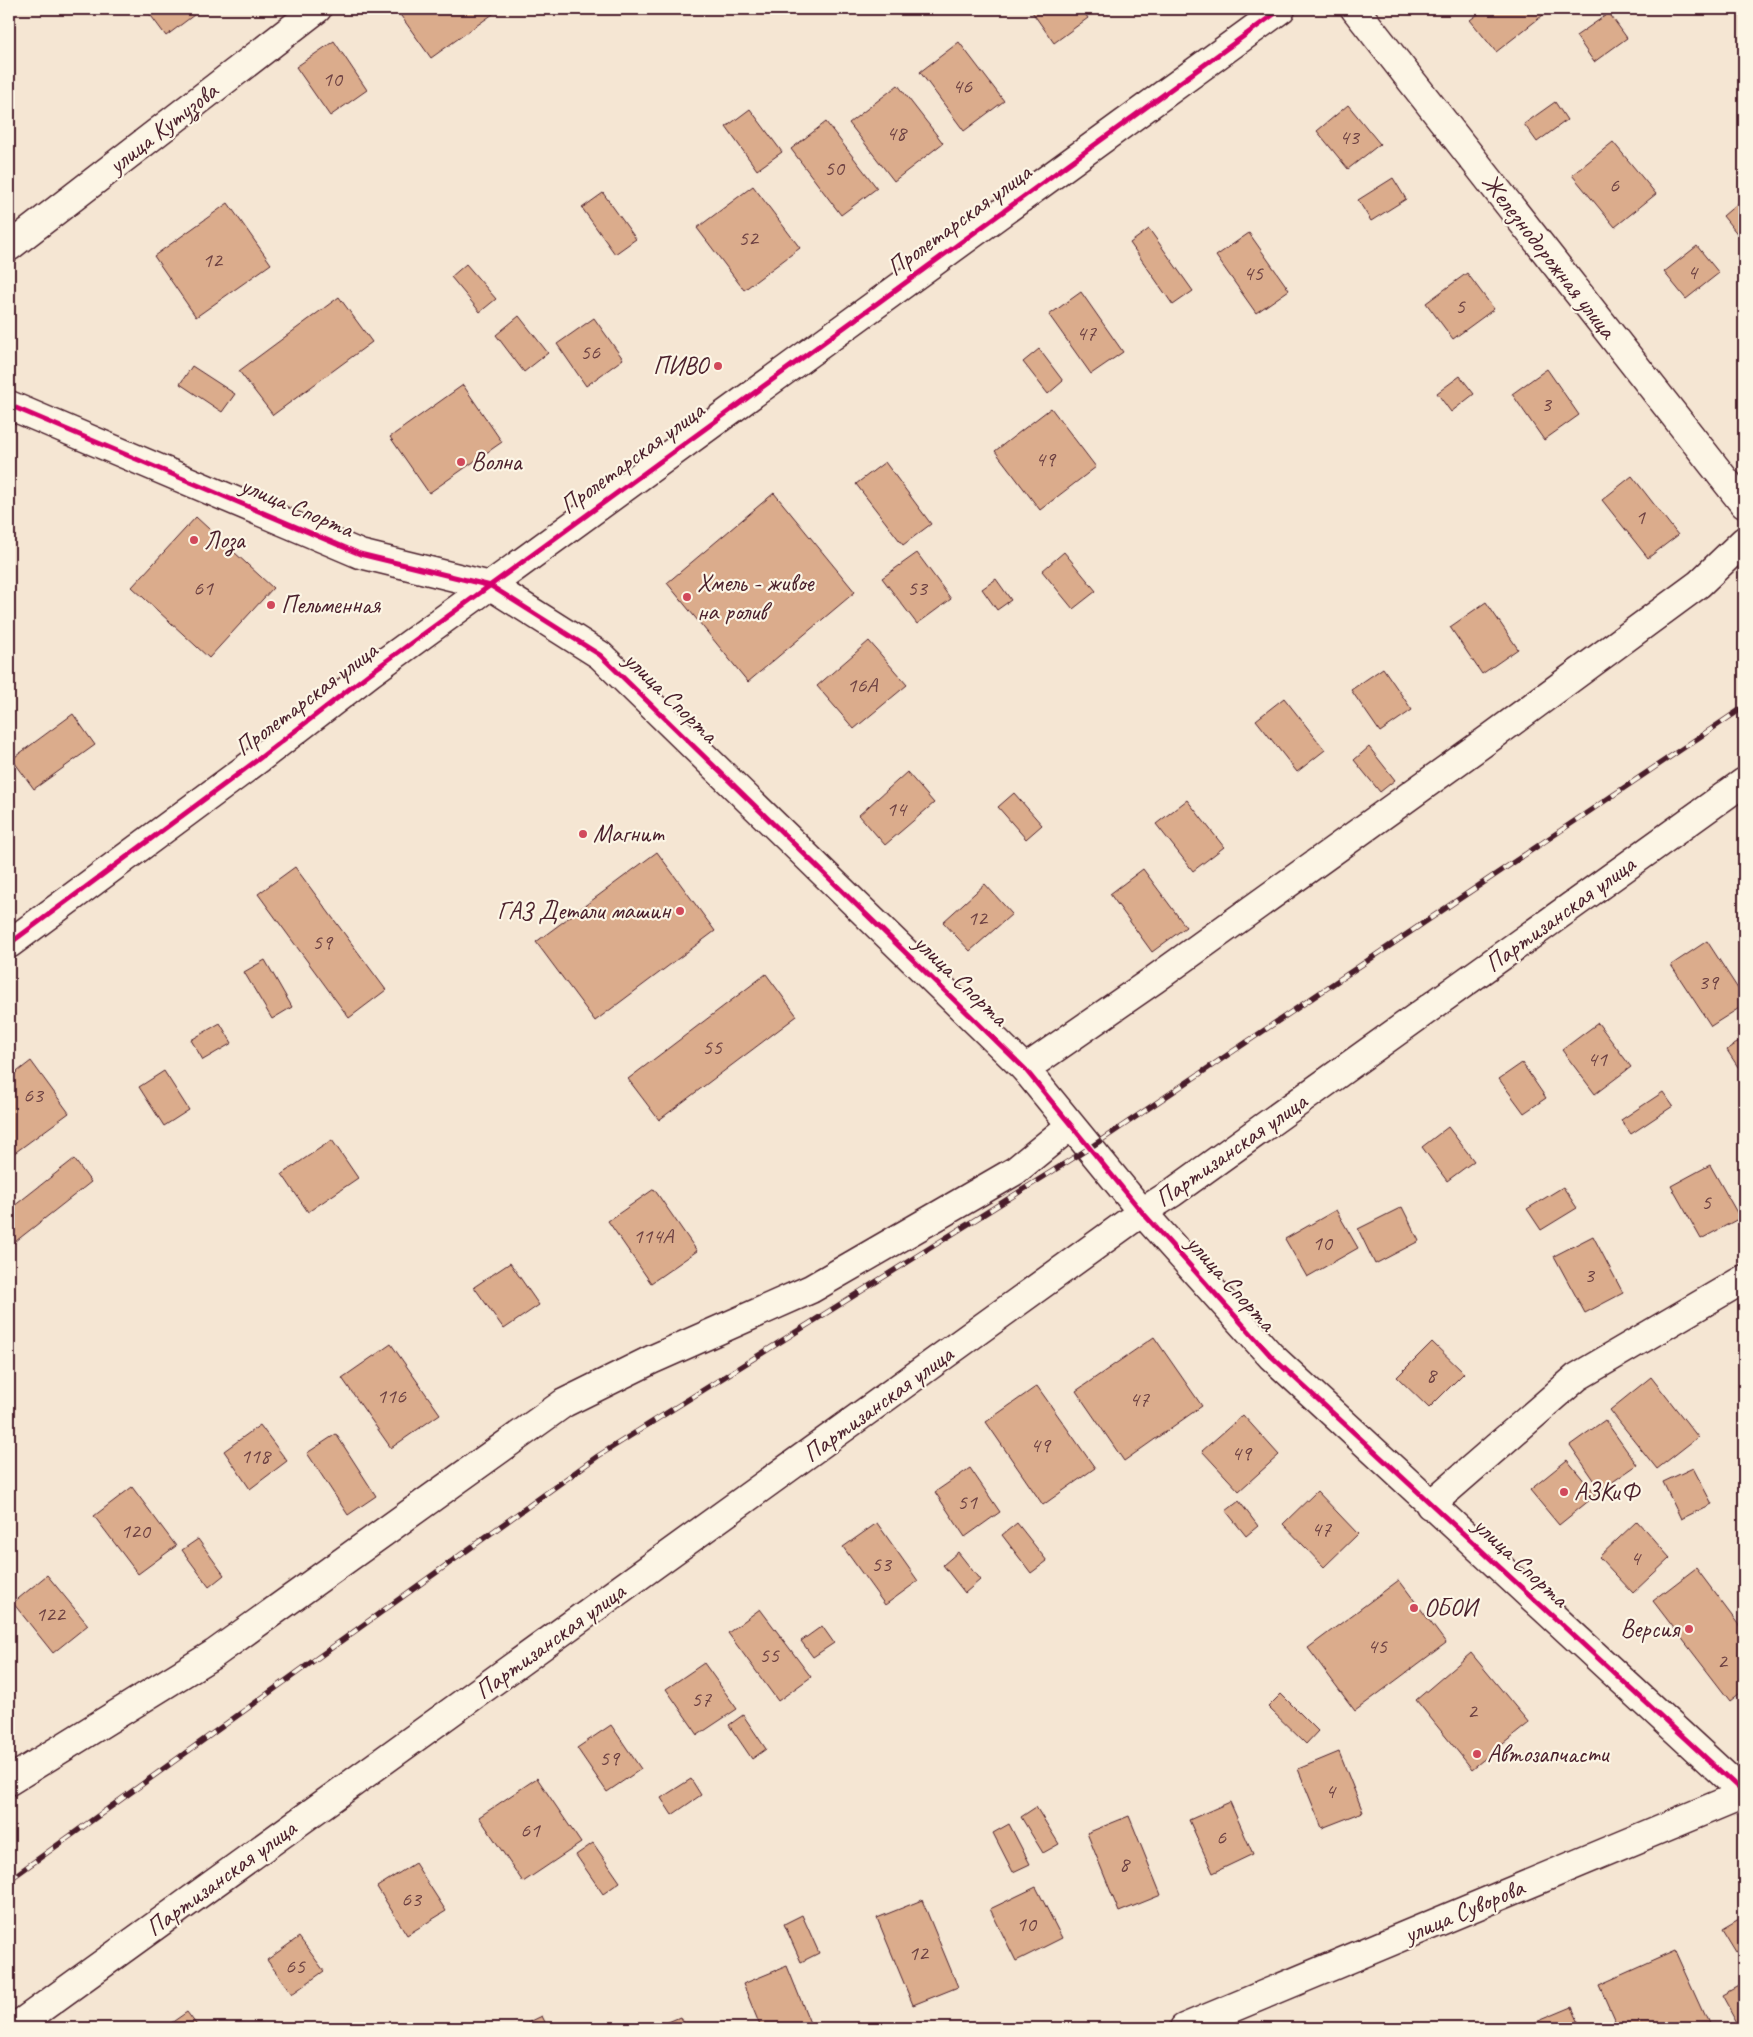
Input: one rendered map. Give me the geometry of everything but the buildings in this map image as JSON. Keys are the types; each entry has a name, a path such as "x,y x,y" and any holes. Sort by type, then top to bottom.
{"street":[{"name":"улица Кутузова","path":"9,247 317,9"},
{"name":"Пролетарская улица","path":"9,944 260,758 370,673 1281,9"},
{"name":"Железнодорожная улица","path":"1355,9 1744,504"},
{"name":"улица Спорта","path":"9,405 360,554 490,586 600,655 1025,1069 1070,1126 1091,1147 1142,1212 1271,1356 1430,1505 1744,1793"},
{"path":"1025,1069 1155,979 1498,732 1699,584 1744,541"},
{"name":"Партизанская улица","path":"14,2028 1142,1212 1172,1193 1744,782"},
{"path":"9,1781 214,1654 564,1403 651,1360 811,1289 1015,1172 1070,1126"},
{"path":"1430,1505 1577,1377 1744,1279"},
{"name":"улица Суворова","path":"1184,2028 1744,1793"}],"railway":[{"path":"9,1880 598,1456 1091,1147 1744,707"}],"cycle path":[{"path":"9,944 260,758 370,673 1281,9"},
{"path":"9,405 360,554 491,586 600,655 1025,1069 1142,1212 1271,1356 1744,1793"}],"place":[{"name":"ПИВО","path":"718,366"},
{"name":"Волна","path":"461,462"},
{"name":"Лоза","path":"194,540"},
{"name":"Хмель - живое на ролив","path":"687,597"},
{"name":"Пельменная","path":"271,605"},
{"name":"Магнит","path":"583,834"},
{"name":"ГАЗ Детали машин","path":"680,911"},
{"name":"АЗКиФ","path":"1564,1492"},
{"name":"ОБОИ","path":"1414,1608"},
{"name":"Версия","path":"1689,1629"},
{"name":"Автозапчасти","path":"1477,1754"}]}
